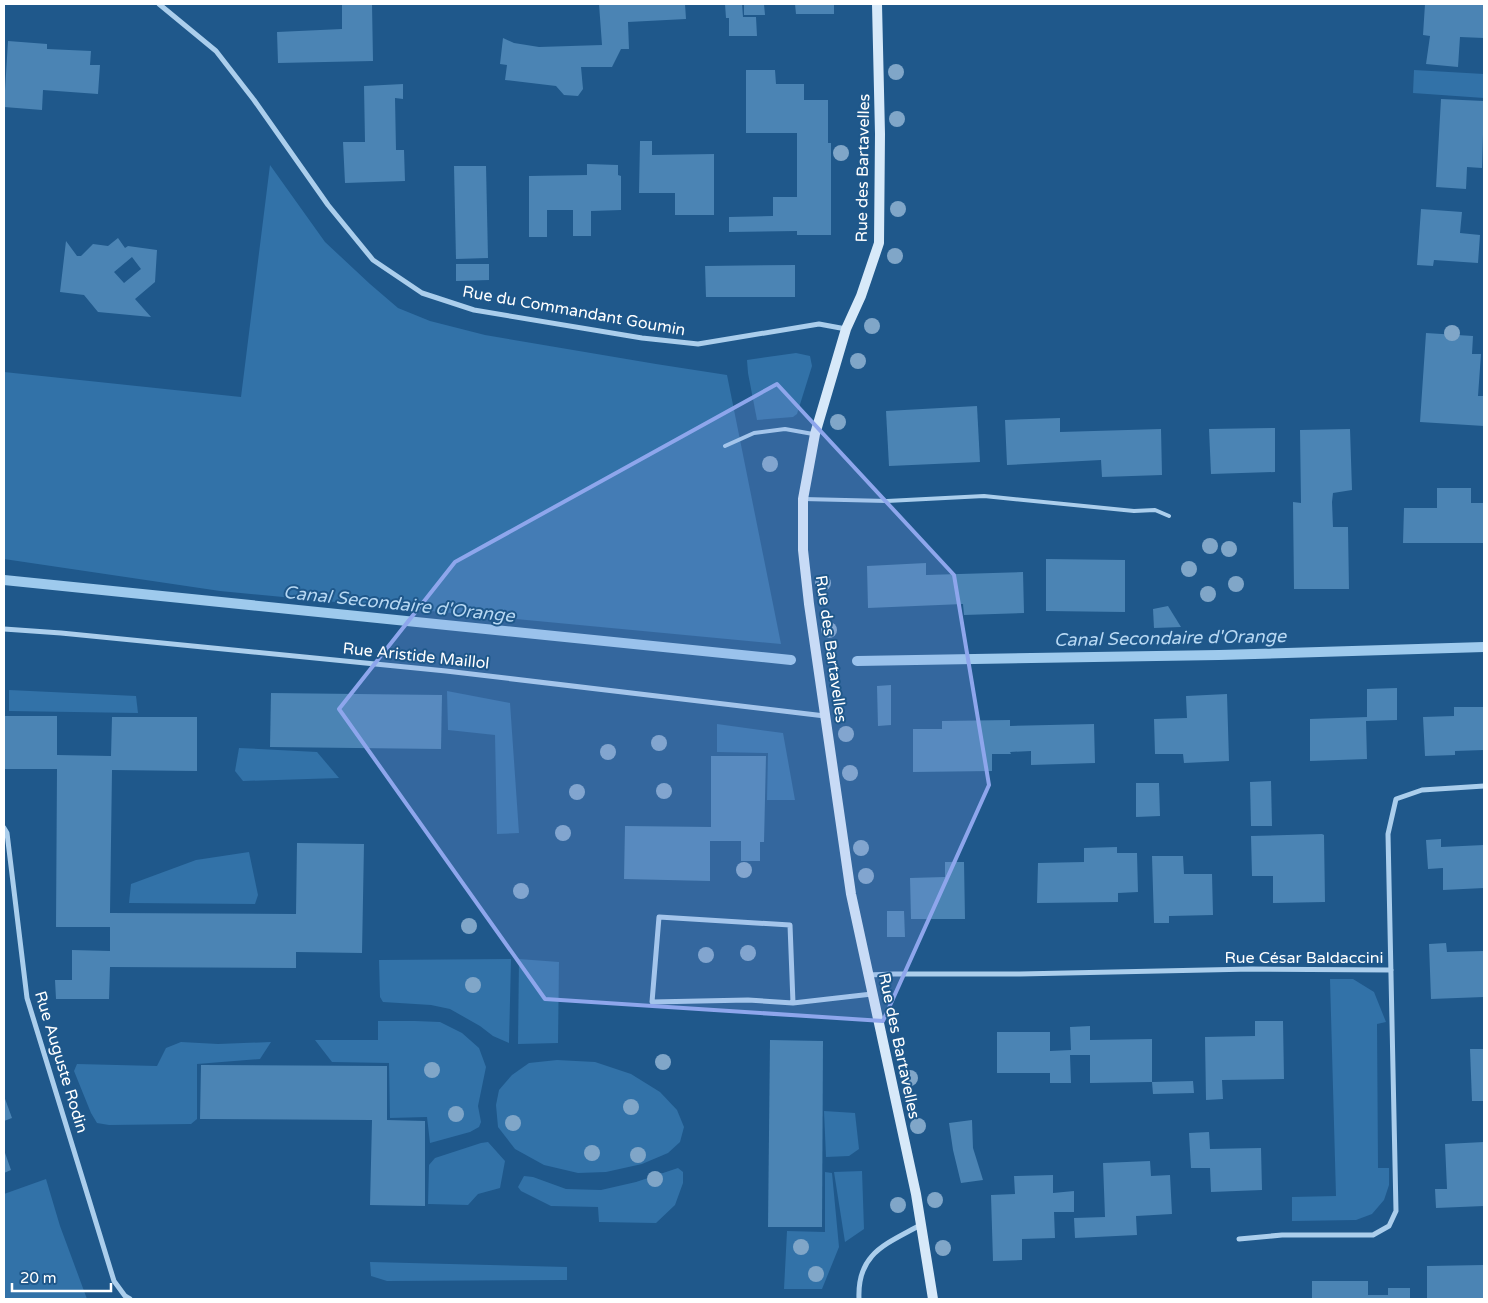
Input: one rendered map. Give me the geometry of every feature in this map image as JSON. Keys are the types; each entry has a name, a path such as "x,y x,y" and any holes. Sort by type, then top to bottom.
{"street":[{"name":"Rue du Commandant Goumin","path":"159,4 216,51 254,100 328,205 373,260 422,293 474,310 642,338 698,344 819,324 846,329"},
{"name":"Rue des Bartavelles","path":"877,4 880,143 878,243 862,296 846,329 815,434 803,499 803,550 851,894 922,1224 933,1299"},
{"name":"Rue Aristide Maillol","path":"4,629 446,671 825,716"},
{"path":"1391,970 1388,834 1396,799 1422,790 1484,786"},
{"name":"Rue Auguste Rodin","path":"4,828 7,834 27,998 114,1281 127,1298"},
{"path":"793,1003 790,925 659,917 652,1002 748,1000 793,1003 872,994"},
{"name":"Rue César Baldaccini","path":"868,975 1252,969 1391,970 1396,1211 1389,1226 1372,1235 1282,1235 1239,1239"},
{"path":"858,1299 862,1270 872,1255 884,1245 922,1224"}],"lane":[{"path":"725,446 754,433 785,429 815,434"},
{"path":"803,499 887,501 984,496 1134,511 1155,510 1169,516"}],"highlighted area":[{"path":"777,384 954,575 989,785 883,1021 545,999 339,709 455,562"}],"shaded area":[{"path":"1414,70 1484,74 1484,98 1413,93"},
{"path":"270,165 325,242 398,308 430,321 485,335 727,375 781,644 220,591 4,559 4,372 241,397"},
{"path":"796,353 810,356 812,366 797,414 793,417 757,420 747,360"},
{"path":"9,690 136,696 138,713 9,711"},
{"path":"447,691 510,703 519,833 497,834 495,735 448,730"},
{"path":"717,724 783,733 795,800 767,800 768,753 717,752"},
{"path":"239,748 317,752 339,778 243,781 235,771"},
{"path":"249,852 258,895 255,904 129,903 131,884 196,860"},
{"path":"511,959 509,1043 493,1036 480,1026 450,1009 431,1005 383,1002 380,997 379,960"},
{"path":"519,959 559,962 558,1043 518,1044"},
{"path":"1330,979 1353,979 1374,992 1386,1022 1377,1024 1378,1168 1389,1168 1389,1185 1384,1200 1372,1214 1356,1220 1292,1221 1292,1197 1336,1196"},
{"path":"378,1021 440,1022 462,1033 479,1048 486,1067 478,1106 481,1122 479,1127 470,1132 430,1143 427,1117 390,1118 389,1063 332,1062 315,1040 378,1040"},
{"path":"181,1042 218,1044 271,1042 260,1059 197,1064 197,1119 191,1124 109,1125 97,1123 74,1071 77,1064 157,1066 166,1048"},
{"path":"557,1060 595,1062 631,1074 660,1092 677,1110 684,1127 680,1142 668,1153 642,1164 606,1172 578,1173 544,1165 515,1149 498,1127 496,1105 499,1090 512,1075 529,1063"},
{"path":"824,1111 855,1113 859,1149 849,1156 826,1157"},
{"path":"488,1142 505,1161 500,1188 478,1194 468,1205 428,1204 429,1165 435,1158"},
{"path":"678,1168 683,1172 683,1183 675,1205 656,1223 599,1222 598,1207 551,1206 521,1191 518,1187 524,1176 533,1177 566,1189 601,1190 636,1182"},
{"path":"862,1171 864,1229 845,1242 834,1172"},
{"path":"825,1172 832,1173 839,1247 822,1289 784,1289 787,1231 825,1232"},
{"path":"46,1179 60,1226 87,1299 4,1299 4,1194"},
{"path":"370,1262 567,1267 567,1280 387,1281 371,1276"}],"building":[{"path":"342,4 372,4 373,61 278,63 277,32 342,29"},
{"path":"599,4 685,4 686,19 628,22 629,49 621,49 612,67 581,67 583,89 578,96 564,95 556,86 505,80 507,65 500,64 503,38 514,43 539,47 602,45"},
{"path":"725,4 742,4 743,17 756,17 757,36 729,36 729,18 726,18"},
{"path":"744,4 764,4 765,15 744,15"},
{"path":"795,4 834,4 834,14 796,14"},
{"path":"1425,4 1484,4 1484,38 1460,37 1458,67 1426,64 1430,36 1423,35"},
{"path":"8,41 47,44 47,49 91,51 90,65 100,65 98,94 43,90 42,110 4,107"},
{"path":"746,70 775,70 776,84 804,84 804,100 828,100 828,143 831,143 831,235 797,235 797,231 729,232 729,217 773,216 773,197 797,197 797,133 746,133"},
{"path":"403,84 403,99 395,98 396,150 404,150 405,181 345,183 343,142 365,142 364,86"},
{"path":"1441,99 1484,101 1482,168 1467,167 1466,189 1436,187"},
{"path":"640,141 652,141 652,155 714,154 714,215 675,215 675,193 639,193"},
{"path":"587,164 618,165 618,175 621,176 621,210 591,211 591,236 573,236 573,210 547,210 547,237 529,237 529,176 587,175"},
{"path":"454,166 486,166 488,258 456,259"},
{"path":"1421,209 1462,212 1460,233 1480,235 1478,263 1434,260 1433,266 1417,265"},
{"path":"118,238 125,248 128,246 157,250 155,282 135,299 151,317 98,312 84,295 60,292 66,241 77,256 81,256 93,244 108,246","holes":["132,257 141,269 124,283 114,272"]},
{"path":"456,264 489,264 489,280 456,281"},
{"path":"795,265 795,297 706,297 705,266"},
{"path":"1426,333 1473,336 1472,354 1481,354 1478,396 1484,396 1484,426 1420,422"},
{"path":"977,406 980,462 889,466 886,411"},
{"path":"1060,418 1060,432 1161,429 1162,475 1102,477 1101,460 1007,465 1005,420"},
{"path":"1275,428 1275,472 1211,474 1209,429"},
{"path":"1350,429 1352,490 1333,493 1332,502 1333,527 1348,527 1349,589 1294,589 1293,502 1301,503 1300,430"},
{"path":"1437,488 1471,488 1471,503 1484,503 1484,543 1403,543 1404,508 1437,508"},
{"path":"1046,559 1125,560 1125,612 1046,611"},
{"path":"926,563 926,575 1023,572 1024,613 964,615 963,604 868,608 867,566"},
{"path":"1168,606 1181,627 1154,628 1153,609"},
{"path":"891,685 891,725 878,726 877,686"},
{"path":"1397,688 1397,720 1366,721 1367,759 1310,761 1310,719 1367,717 1367,689"},
{"path":"271,693 442,695 441,749 270,747"},
{"path":"1227,694 1229,761 1184,763 1183,754 1155,754 1154,719 1187,718 1186,696"},
{"path":"1454,707 1484,707 1484,750 1455,751 1455,755 1425,756 1423,717 1454,716"},
{"path":"4,716 57,716 57,755 111,756 112,717 197,717 197,771 112,770 110,913 296,914 297,843 364,844 362,953 296,952 296,968 110,967 109,999 56,999 55,980 72,980 72,950 110,951 110,927 56,927 57,769 4,769"},
{"path":"1010,720 1010,726 1094,724 1095,763 1031,765 1031,751 1010,752 1011,754 992,754 992,771 913,772 913,729 942,729 942,721"},
{"path":"711,756 766,756 764,842 760,842 760,861 741,861 741,841 710,841 710,881 624,879 625,826 711,827"},
{"path":"1271,781 1272,826 1251,826 1250,782"},
{"path":"1136,783 1159,783 1160,816 1136,817"},
{"path":"1324,835 1325,902 1273,903 1273,876 1252,876 1251,836"},
{"path":"1441,839 1441,847 1484,845 1484,888 1443,890 1443,868 1428,869 1426,840"},
{"path":"1117,847 1117,853 1137,853 1138,892 1118,893 1118,902 1037,903 1038,863 1084,862 1084,848"},
{"path":"1152,856 1183,856 1184,874 1212,874 1213,915 1169,916 1169,923 1154,923"},
{"path":"945,862 964,862 965,919 911,919 910,878 945,877"},
{"path":"887,911 904,911 905,937 887,937"},
{"path":"1446,943 1447,952 1484,951 1484,997 1431,999 1429,944"},
{"path":"1255,1021 1283,1021 1284,1079 1222,1080 1223,1099 1206,1100 1205,1037 1255,1036"},
{"path":"1090,1026 1090,1040 1152,1039 1152,1082 1090,1083 1090,1055 1070,1055 1071,1083 1050,1083 1050,1073 997,1073 997,1032 1050,1032 1050,1051 1071,1050 1070,1027"},
{"path":"770,1040 823,1041 822,1227 768,1227"},
{"path":"1470,1049 1484,1049 1484,1101 1472,1101"},
{"path":"201,1065 387,1066 387,1120 425,1121 425,1206 370,1205 372,1120 200,1119"},
{"path":"1193,1081 1194,1093 1153,1094 1152,1082"},
{"path":"4,1096 12,1118 4,1121"},
{"path":"972,1120 973,1148 983,1180 961,1183 949,1123"},
{"path":"1209,1132 1210,1149 1261,1148 1262,1190 1211,1192 1210,1168 1191,1168 1189,1133"},
{"path":"1484,1142 1484,1206 1436,1208 1435,1189 1447,1189 1445,1144"},
{"path":"4,1150 11,1170 4,1173"},
{"path":"1150,1161 1151,1176 1170,1175 1172,1214 1136,1216 1137,1235 1075,1238 1074,1218 1105,1217 1103,1163"},
{"path":"1053,1175 1053,1193 1074,1191 1074,1212 1054,1212 1055,1238 1022,1239 1022,1260 993,1261 991,1195 1015,1194 1014,1176"},
{"path":"1484,1265 1484,1299 1427,1299 1427,1266"},
{"path":"1312,1281 1368,1281 1368,1295 1388,1295 1388,1288 1410,1288 1410,1299 1312,1299"}],"waterway":[{"name":"Canal Secondaire d'Orange","path":"4,580 791,660"},
{"name":"Canal Secondaire d'Orange","path":"857,661 1219,655 1484,647"}]}
